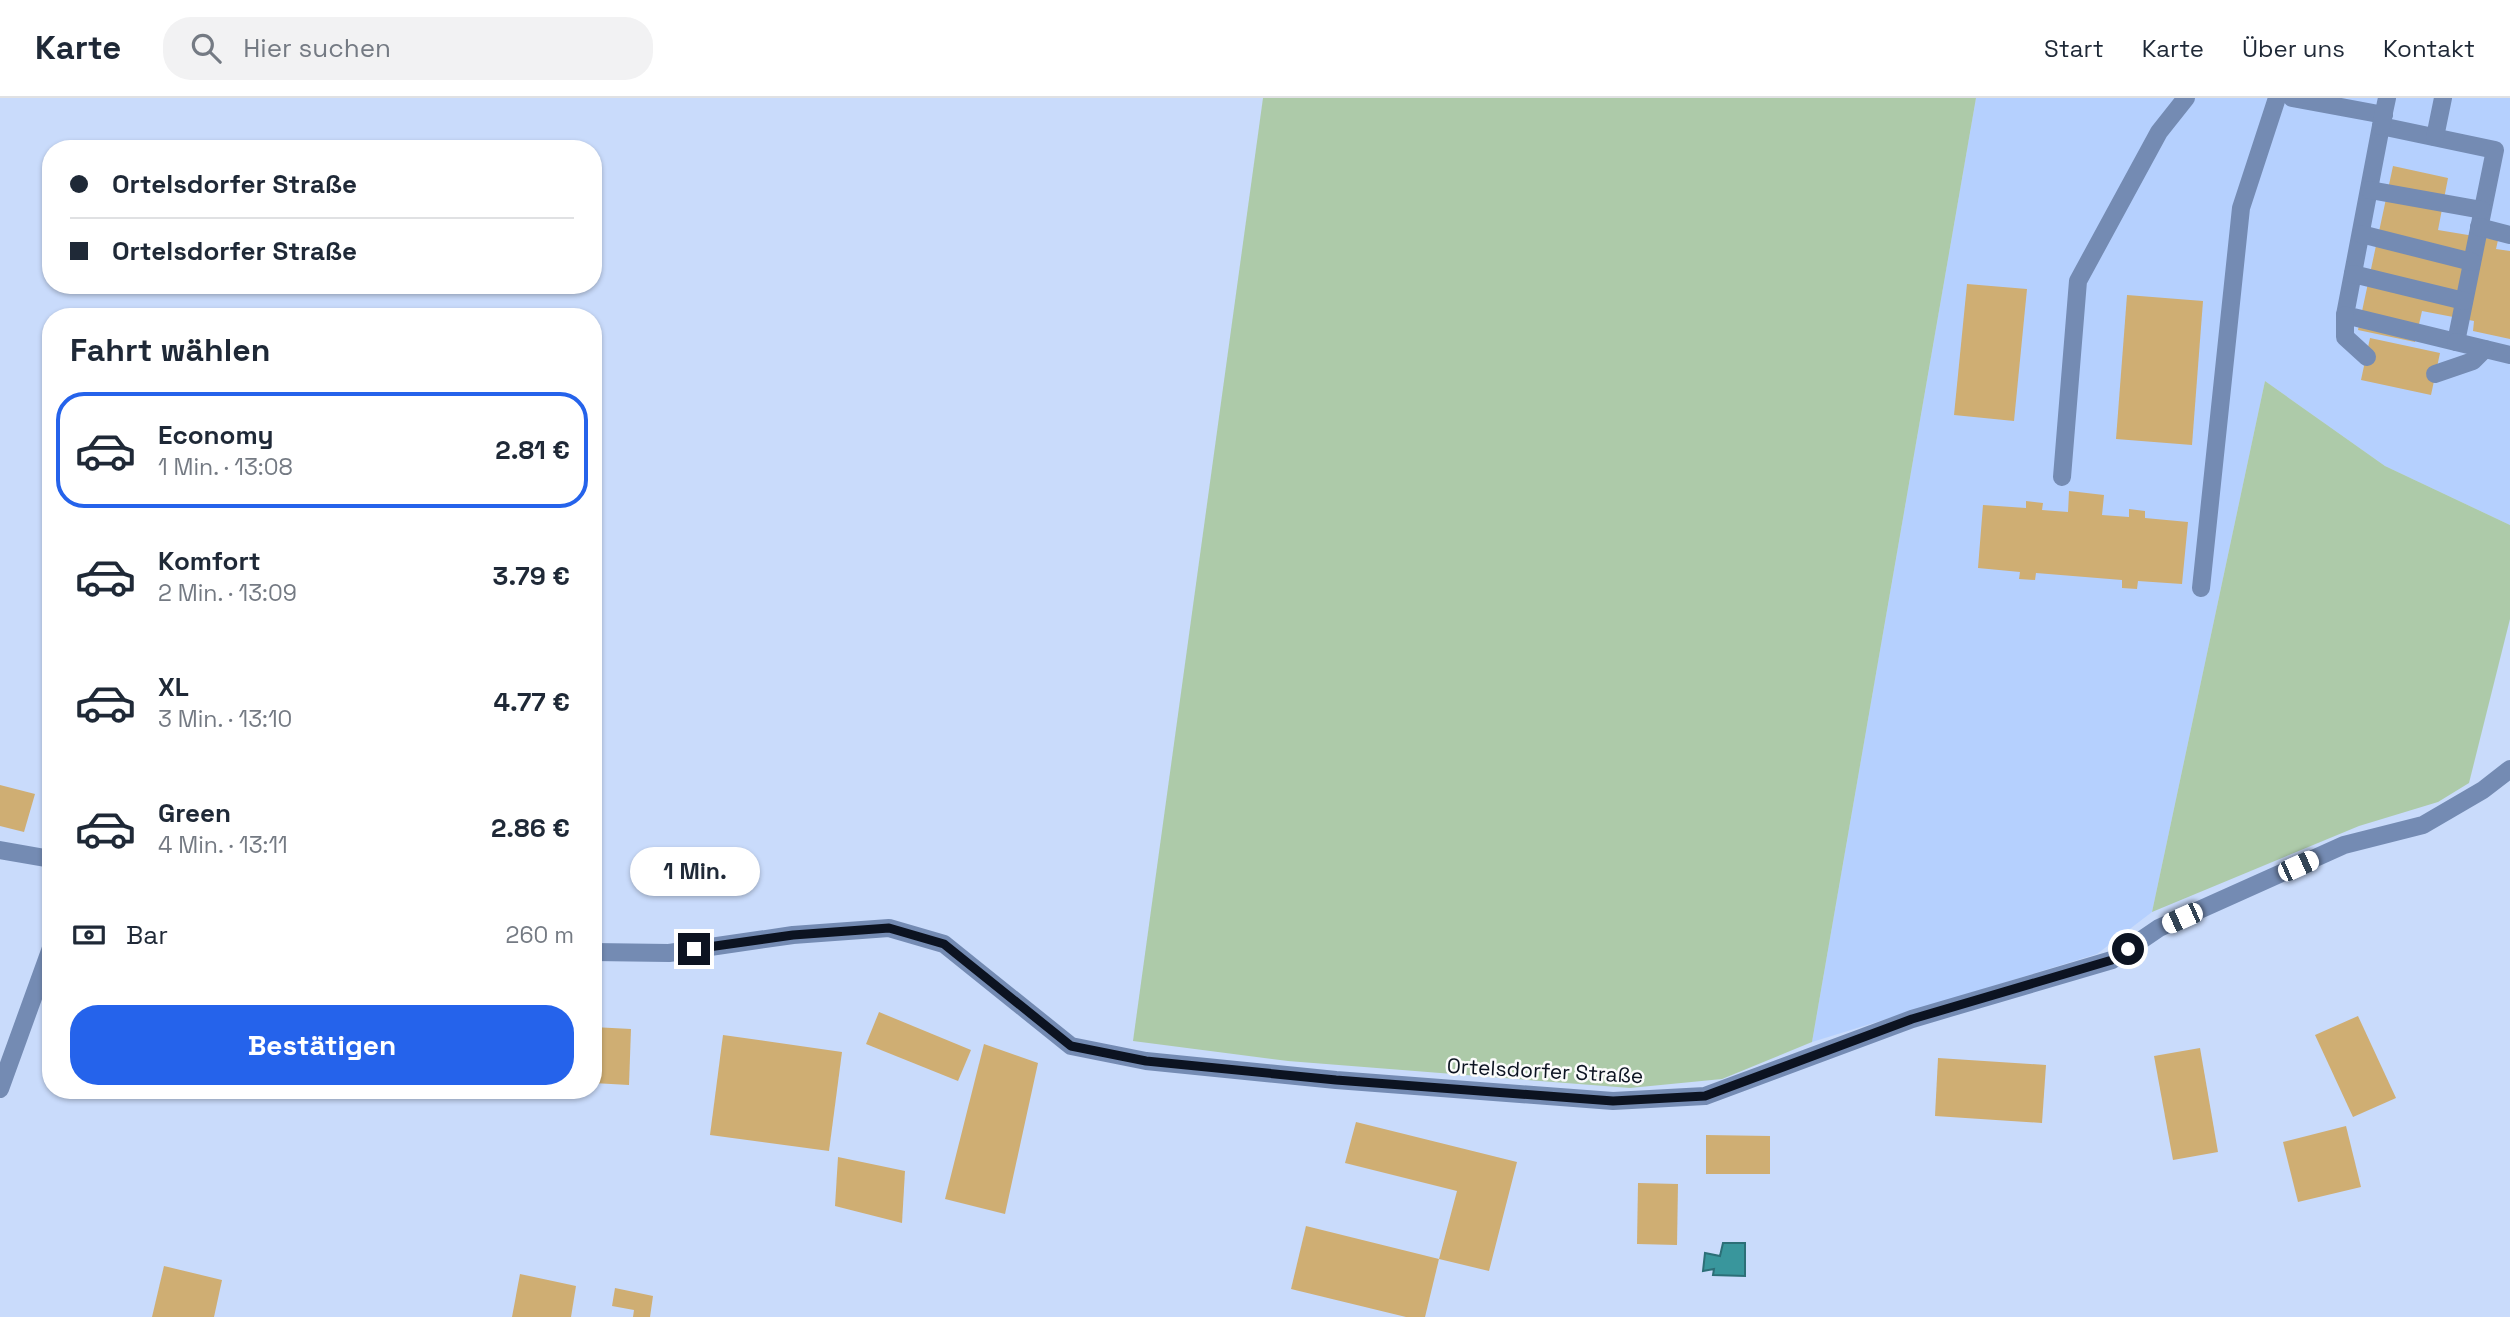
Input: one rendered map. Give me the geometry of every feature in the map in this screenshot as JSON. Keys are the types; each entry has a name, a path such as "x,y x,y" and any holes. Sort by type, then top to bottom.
{"street":[{"path":"2062,477 2078,281 2160,132 2186,98"},
{"path":"2201,588 2241,208 2277,98"},
{"path":"2292,98 2384,113 2435,137 2495,150 2456,342"},
{"path":"2435,137 2444,98"},
{"path":"2367,356 2346,337 2343,327 2384,113"},
{"path":"2370,190 2481,218 2510,235"},
{"path":"2361,234 2472,262"},
{"path":"2353,274 2464,301"},
{"path":"2345,315 2510,355"},
{"path":"2435,374 2461,366 2485,349"},
{"name":"Ortelsdorfer Straße","path":"602,952 668,953 793,935 889,928 944,944 1071,1046 1083,1049 1146,1061 1433,1088 1613,1101 1705,1096 1912,1019 2112,960 2159,928 2344,845 2423,825 2483,790 2510,769"},
{"path":"0,850 42,857"},
{"path":"0,1089 42,973"}],"shaded area":[{"path":"1263,98 1976,98 1812,1042 1722,1079 1630,1088 1288,1061 1133,1041"},
{"path":"1976,98 2510,98 2510,525 2385,466 2265,381 2152,912 2097,954 1812,1042"},
{"path":"2265,381 2385,466 2510,525 2510,619 2469,783 2438,802 2359,826 2152,912"},
{"path":"1723,1243 1745,1243 1745,1276 1713,1275 1714,1269 1703,1271 1705,1253 1720,1256"}],"building":[{"path":"2393,166 2448,178 2438,230 2498,240 2496,249 2510,251 2510,339 2473,331 2474,321 2422,311 2415,342 2358,330"},
{"path":"1967,284 2027,289 2014,421 1954,415"},
{"path":"2127,295 2203,301 2192,445 2116,439"},
{"path":"2370,338 2440,353 2431,395 2361,380"},
{"path":"2069,491 2104,495 2102,515 2129,517 2129,509 2145,511 2145,518 2188,522 2182,584 2138,581 2137,589 2122,588 2122,580 2036,573 2035,580 2019,579 2020,572 1978,568 1983,505 2026,508 2026,501 2043,503 2042,510 2068,512"},
{"path":"0,785 35,794 24,832 0,826"},
{"path":"879,1012 971,1050 958,1081 866,1044"},
{"path":"2358,1016 2396,1098 2353,1117 2315,1035"},
{"path":"602,1027 631,1029 629,1085 602,1084"},
{"path":"723,1035 842,1052 829,1151 710,1135"},
{"path":"984,1044 1038,1063 1005,1214 945,1199"},
{"path":"2200,1048 2218,1152 2173,1160 2154,1056"},
{"path":"1938,1058 2046,1065 2042,1123 1935,1116"},
{"path":"1356,1122 1517,1162 1489,1271 1439,1259 1457,1191 1345,1163"},
{"path":"2346,1126 2361,1187 2298,1202 2283,1142"},
{"path":"1706,1135 1770,1136 1770,1174 1706,1174"},
{"path":"838,1157 905,1171 902,1223 835,1206"},
{"path":"1638,1183 1678,1184 1677,1245 1637,1244"},
{"path":"1306,1226 1439,1259 1425,1317 1406,1317 1291,1289"},
{"path":"164,1266 222,1280 214,1317 152,1317"},
{"path":"520,1274 576,1286 571,1317 512,1317"},
{"path":"615,1288 653,1296 650,1317 633,1317 634,1310 612,1306"}],"route":[{"path":"694,949 793,935 889,928 944,944 1071,1046 1146,1061 1336,1080 1613,1101 1705,1096 1912,1019 2112,960 2128,949"}]}
